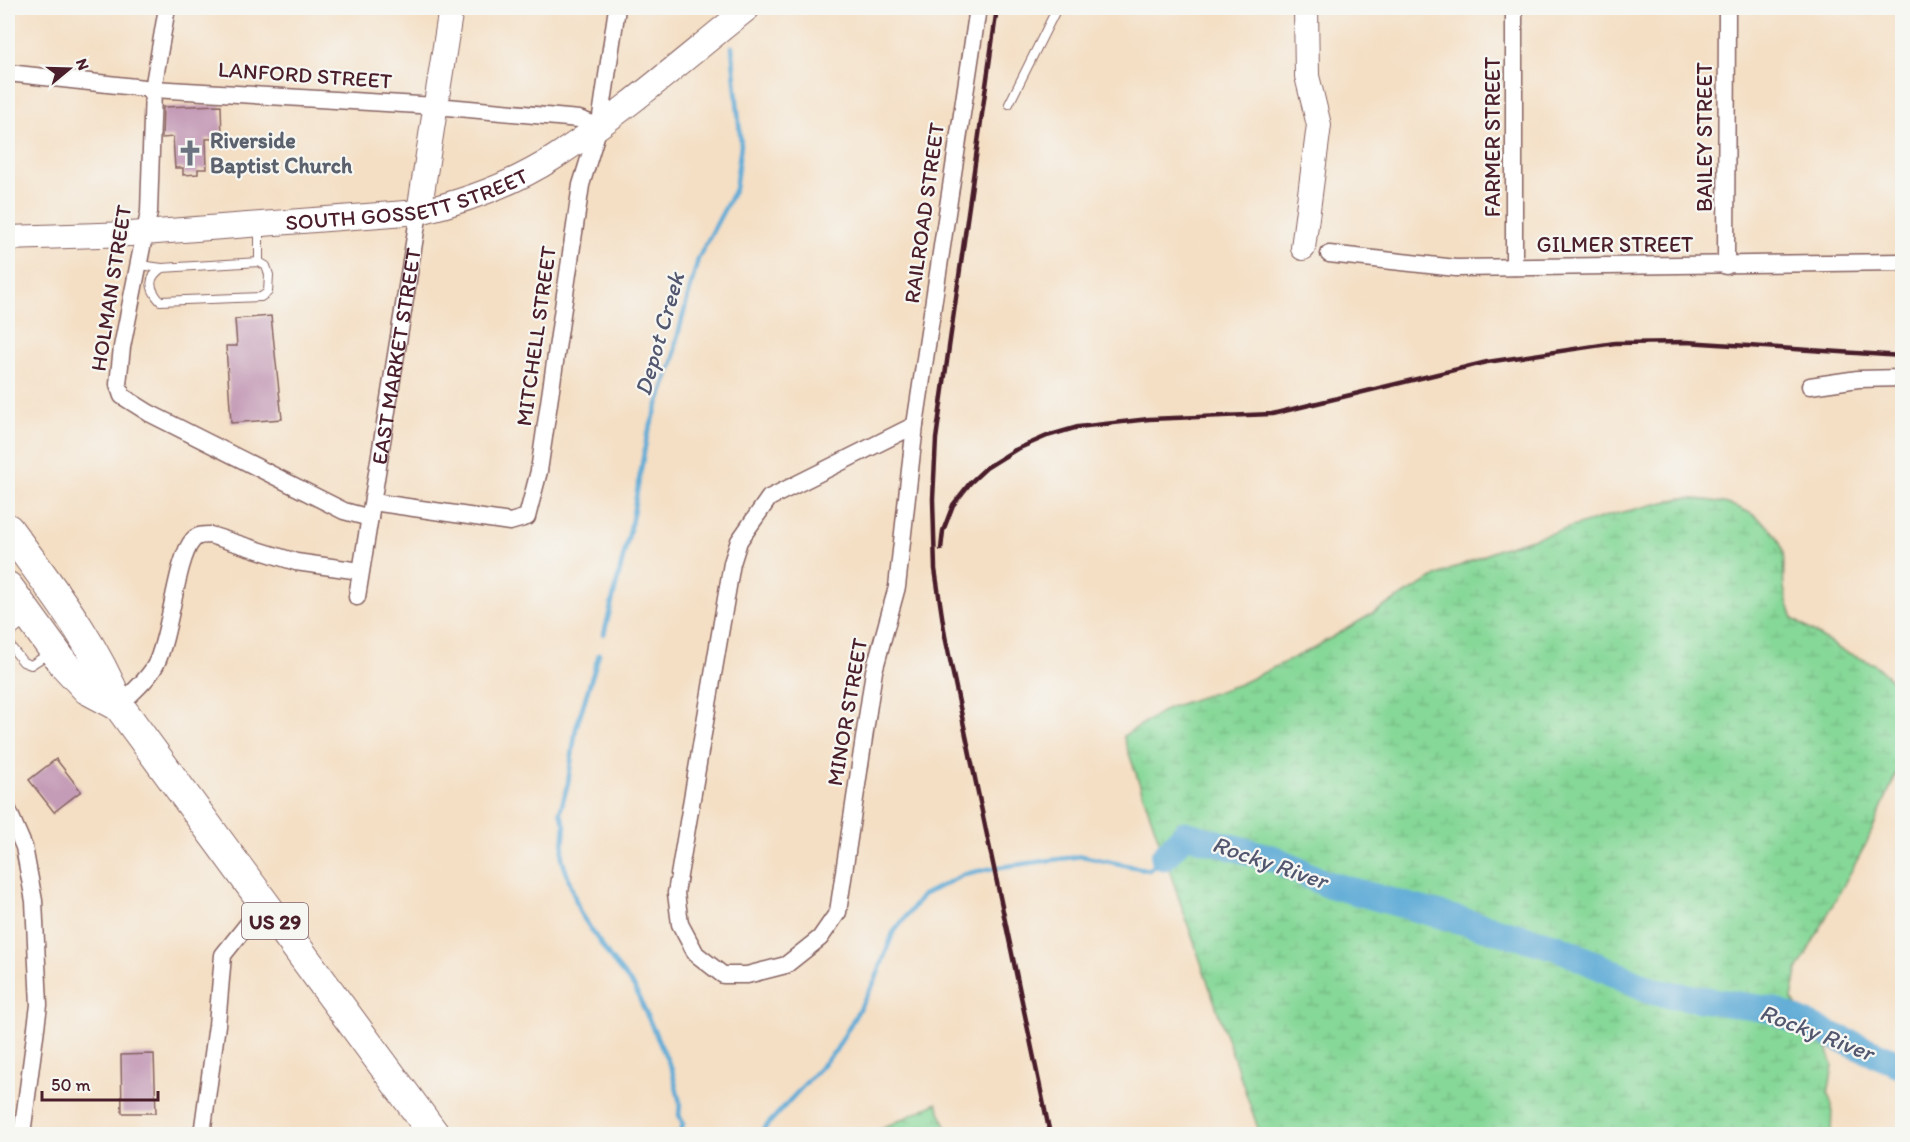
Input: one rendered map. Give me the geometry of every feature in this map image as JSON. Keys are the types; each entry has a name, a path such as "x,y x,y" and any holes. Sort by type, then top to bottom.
{"highway":[{"name":"US 29","path":"8,529 83,632 104,668 119,706 263,905 434,1134"},
{"name":"US 29","path":"9,592 19,626 54,650 87,689 119,706"}],"main road":[{"name":"EAST MARKET STREET","path":"420,212 451,8"},
{"name":"SOUTH GOSSETT STREET","path":"8,238 145,233 420,212 454,204 494,189 554,158 748,8"},
{"path":"1303,248 1319,125 1307,76 1306,8"}],"street":[{"name":"HOLMAN STREET","path":"167,8 153,89 149,212 122,347 118,384 122,396 149,413 344,511 372,510"},
{"name":"MITCHELL STREET","path":"372,510 510,522 527,517 541,460 581,185 598,126 617,8"},
{"name":"RAILROAD STREET","path":"915,425 978,8"},
{"name":"FARMER STREET","path":"1514,8 1514,267"},
{"name":"BAILEY STREET","path":"1726,266 1727,8"},
{"name":"LANFORD STREET","path":"8,73 153,89 436,106 579,119 598,126"},
{"name":"EAST MARKET STREET","path":"357,597 420,212"},
{"name":"GILMER STREET","path":"1329,254 1456,268 1902,262"},
{"path":"1810,386 1858,378 1902,378"},
{"name":"MINOR STREET","path":"915,425 897,587 874,671 838,912 820,938 786,965 747,975 723,975 696,954 680,924 676,893 732,563 739,541 769,498 915,425"},
{"path":"119,706 155,667 166,642 183,561 191,541 198,536 210,535 296,562 360,571"},
{"path":"8,810 24,847 34,901 38,993 35,1044 22,1134"},
{"path":"202,1134 217,1025 223,955 263,905"}],"lane":[{"path":"1009,104 1057,8"},
{"path":"259,224 259,262"},
{"path":"140,266 162,268 259,262 266,266 269,275 268,292 261,297 160,301 151,291 150,282 154,274 162,268"},
{"path":"8,643 23,662 31,665 54,650"}],"green space":[{"path":"1681,498 1709,500 1736,507 1749,512 1771,529 1779,541 1784,558 1786,599 1793,619 1841,650 1874,664 1897,685 1902,720 1902,760 1867,842 1797,971 1792,999 1817,1038 1825,1042 1833,1066 1828,1094 1832,1105 1831,1134 1260,1134 1123,736 1168,708 1240,684 1312,649 1438,575 1499,549 1611,515"},
{"path":"937,1103 949,1134 873,1134 879,1130"}],"building":[{"name":"Riverside Baptist Church","path":"221,105 222,138 206,139 207,169 198,169 198,174 183,175 183,168 175,168 173,137 162,138 163,107"},
{"path":"271,316 282,419 231,423 226,346 237,346 235,319"},
{"path":"56,759 81,791 54,812 29,780"},
{"path":"154,1054 156,1113 122,1113 121,1055"}],"waterway":[{"name":"Depot Creek","path":"604,634 630,530 647,436 674,359 676,342 698,259 735,189 741,145 732,47"},
{"name":"Depot Creek","path":"599,654 576,728 568,783 560,812 565,825 562,859 580,913 611,959 634,987 672,1070 680,1103 679,1115 683,1124 680,1134"},
{"name":"Rocky River","path":"1164,857 1185,834 1275,859 1324,883 1557,947 1655,992 1772,1010 1902,1065"},
{"name":"Rocky River","path":"759,1134 836,1050 875,981 893,933 923,895 965,874 993,868 1082,856 1149,870 1164,857"}],"railway":[{"path":"997,8 936,439 933,499 935,569 945,636 1050,1134"},
{"path":"941,549 943,531 953,505 970,483 986,468 1015,450 1047,436 1078,427 1149,419 1272,414 1487,362 1615,343 1686,342 1902,356"}],"place":[{"name":"Riverside Baptist Church","path":"190,153"}]}
